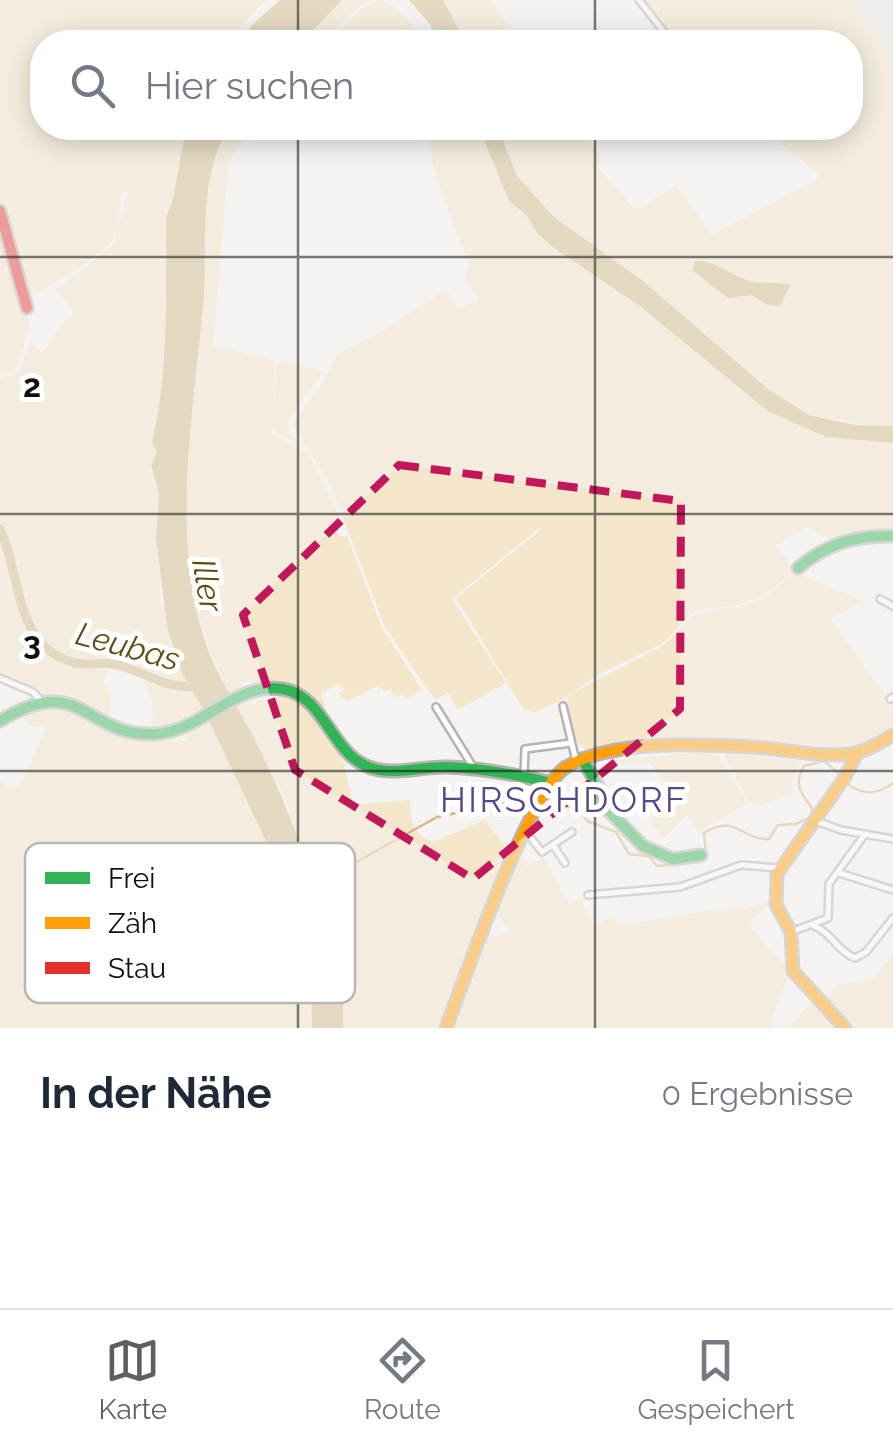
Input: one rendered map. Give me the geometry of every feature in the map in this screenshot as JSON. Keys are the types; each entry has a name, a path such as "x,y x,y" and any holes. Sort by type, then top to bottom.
{"street":[{"path":"639,0 663,30"},
{"path":"0,211 28,308"},
{"path":"798,568 820,551 844,540 893,536"},
{"path":"880,599 893,606"},
{"path":"0,678 28,689 40,700"},
{"path":"0,721 20,707 40,700 65,702 135,733 168,732 244,697 277,688 299,694 312,704 342,752 374,770 446,767 552,783"},
{"path":"436,706 475,770"},
{"path":"563,706 571,743 597,782 604,806 654,854 673,859 701,854"},
{"path":"446,1028 525,831 563,768 580,760 628,751 692,746 857,753 893,735"},
{"path":"524,776 525,750 571,743"},
{"path":"845,1028 793,972 791,932 776,906 779,868 816,820 857,753"},
{"path":"816,820 830,827 893,839"},
{"path":"525,831 542,852 572,832"},
{"path":"791,932 823,921 830,912 827,888 865,834"},
{"path":"553,845 565,864"},
{"path":"588,895 680,888 741,865 779,868"},
{"path":"837,873 893,890"},
{"path":"812,926 822,930 845,954 859,957 893,918"},
{"path":"822,930 823,921"}],"highlighted area":[{"path":"399,465 681,501 680,709 473,879 295,770 243,615"}],"shaded area":[{"path":"0,0 266,0 240,30 30,30 30,140 184,140 166,218 164,359 152,442 157,452 154,482 159,492 156,539 161,601 182,673 204,711 166,727 152,728 148,690 131,673 108,669 104,684 110,692 110,717 76,699 39,694 0,676 0,378 18,373 31,341 41,353 73,315 66,300 55,291 114,244 128,191 122,192 116,229 107,247 27,298 0,208"},
{"path":"280,0 342,0 313,30 248,30"},
{"path":"342,0 368,0 336,30 313,30"},
{"path":"379,0 399,11 414,30 341,30 362,8"},
{"path":"409,0 443,0 459,30 433,30"},
{"path":"443,0 491,0 512,30 459,30"},
{"path":"645,0 840,0 853,5 893,57 893,426 885,428 809,415 768,389 643,281 554,217 517,176 503,140 589,140 601,157 598,167 636,211 676,185 712,235 821,177 777,140 863,140 863,30 669,30"},
{"path":"820,0 893,0 893,88 863,52 863,30 845,30"},
{"path":"184,140 223,140 211,172 206,215 203,306 187,473 189,556 194,597 209,652 275,781 300,843 267,843 182,673 167,627 156,539 159,493 151,465 157,452 152,443 164,359 166,218"},
{"path":"223,140 244,140 228,166 213,346 275,360 272,434 309,454 343,524 336,528 340,537 347,535 382,628 422,690 406,699 402,694 395,698 390,689 384,692 380,685 348,701 342,699 339,693 345,689 338,684 321,693 325,707 322,708 294,686 264,681 239,682 243,691 231,697 215,662 194,589 186,474 199,345 205,206"},
{"path":"428,140 484,140 509,201 526,215 539,234 641,307 769,412 826,437 893,443 893,533 835,541 805,527 776,546 794,570 769,593 738,605 695,610 662,644 601,673 560,701 535,712 524,710 456,598 538,529 452,599 506,683 458,710 448,692 435,700 385,627 330,484 293,424 338,354 381,332 446,289 458,310 479,300 465,278 469,264 437,180"},
{"path":"484,140 503,140 517,176 554,217 643,281 768,389 809,415 855,425 893,426 893,443 826,437 769,412 641,307 554,248 509,201"},
{"path":"0,215 30,325 17,366 0,374"},
{"path":"695,261 710,263 749,281 791,284 780,306 768,305 751,295 728,298 692,270"},
{"path":"277,361 324,371 289,419 289,430 299,443 277,435 273,427"},
{"path":"795,572 864,602 830,618 893,707 893,731 855,749 802,744 587,751 575,738 567,699 572,693 663,646 696,613 738,607 766,597"},
{"path":"293,694 314,711 342,756 353,805 410,800 414,826 433,842 485,820 510,853 443,1028 343,1028 343,1003 355,1003 355,843 300,843 283,794 235,706 247,701 253,706 262,699"},
{"path":"38,704 52,705 147,741 188,742 184,733 209,722 268,843 25,843 25,1003 312,1003 312,1028 0,1028 0,779 10,789 17,787 46,727 30,726 18,711"},
{"path":"716,751 747,803 698,832 687,815 663,839 650,818 680,803 649,762 620,765 613,760"},
{"path":"722,752 801,761 792,784 793,793 755,807"},
{"path":"519,852 527,866 544,858 569,904 581,899 593,925 614,916 618,926 713,910 745,909 769,901 747,923 788,970 773,1028 453,1028 489,934 495,937 509,931 497,912"},
{"path":"893,954 893,1028 847,1028 825,1003 836,985 872,980"},
{"path":"312,1003 343,1003 343,1028 312,1028"},
{"path":"821,1004 842,1028 789,1028 808,1006"}],"waterway":[{"name":"Leubas","path":"0,529 29,624 39,641 53,653 72,662 119,665 167,683 201,687"},
{"path":"355,862 437,817 514,801 544,808 579,807 587,821 616,832 629,854 649,856 657,866 699,862 706,855 704,833 715,828 731,826 769,839 778,825 796,824 811,817 812,808 799,783 804,766 824,761 842,776"},
{"path":"846,783 870,792 893,783"}],"traffic: fast":[{"path":"798,568 842,543 893,536"},
{"path":"0,721 27,707 49,702 67,704 132,732 156,734 189,725 250,692 283,689 308,701 352,757 374,769 460,768 552,783"},
{"path":"582,759 600,789 604,806 643,846 673,859 701,855"}],"traffic: slow":[{"path":"446,1028 517,847 551,783 566,767 608,752 657,745 847,754 868,749 893,735"},
{"path":"845,1028 793,971 791,932 776,905 777,874 845,777 857,753"}],"traffic: jam":[{"path":"0,211 27,308"}],"district":[{"name":"HIRSCHDORF","path":"564,799"}],"water label":[{"name":"Iller","path":"208,585"}]}
